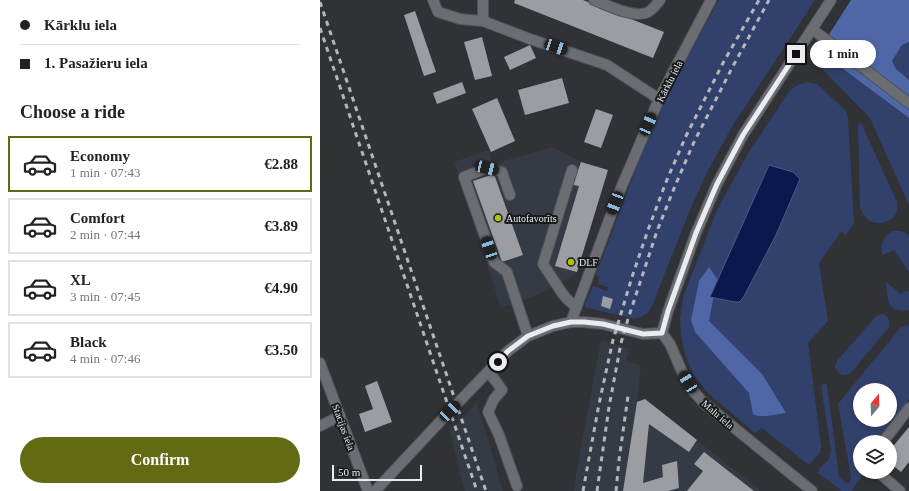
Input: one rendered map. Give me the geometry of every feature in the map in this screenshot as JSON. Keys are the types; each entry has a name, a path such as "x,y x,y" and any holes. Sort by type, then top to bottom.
{"street":[{"path":"433,0 438,12 460,19 483,20 530,39 607,65 659,99"},
{"path":"483,0 483,20"},
{"path":"594,0 626,12 639,14 647,13 653,9 660,0"},
{"name":"Kārklu iela","path":"571,322 621,188 659,99 710,0"},
{"path":"375,491 508,351 528,336 553,326 571,322 603,324 643,334 662,333 668,311 696,233 717,184 743,135 831,0"},
{"path":"812,29 909,103"},
{"path":"510,195 502,172 487,168 464,177 494,262 507,272 528,336"},
{"path":"572,170 543,264 562,293 576,307"},
{"name":"Malu iela","path":"662,333 670,344 683,374 693,390 705,404 812,491"},
{"name":"Stacijas iela","path":"320,363 368,491"},
{"path":"488,372 502,390 494,399 488,412 499,435 517,486"},
{"path":"888,435 909,408"},
{"path":"320,426 340,416"},
{"path":"886,479 900,491"}],"shaded area":[{"path":"719,0 815,0 730,130 708,171 692,205 649,311 643,316 634,319 585,307 593,286 607,291 608,287 598,284 599,276 596,275 640,158 669,90"},
{"path":"851,0 909,0 909,42 902,45 892,61 896,69 909,80 909,118 835,63 828,36"},
{"path":"823,42 831,47 835,63 909,118 909,205 870,118 825,72 819,60 818,50 819,43"},
{"path":"909,42 909,80 896,69 892,61 902,45"},
{"path":"807,82 817,84 846,111 848,118 854,223 846,235 841,232 819,263 828,321 808,343 821,447 820,453 809,465 762,428 755,433 708,393 694,375 686,357 681,334 680,319 683,297 717,210 750,150 790,90"},
{"path":"861,123 897,202 897,211 892,219 888,221 875,223 867,219 860,208 858,126"},
{"path":"553,147 581,162 608,170 577,272 566,280 533,297 501,308 454,162 488,150 493,164"},
{"path":"769,165 793,172 800,179 776,235 743,298 739,302 710,297"},
{"path":"893,231 901,231 909,235 909,272 894,250 882,255 884,238"},
{"path":"709,267 717,279 709,321 762,374 786,413 765,416 753,414 749,393 695,332 691,320 699,281"},
{"path":"886,282 901,294 907,290 909,292 909,310 901,311 892,307 888,299"},
{"path":"882,314 888,319 889,327 850,374 843,375 839,373 835,367 837,361 876,316"},
{"path":"909,325 909,399 897,414 897,383 855,383 900,328"},
{"path":"601,340 629,349 626,361 641,366 637,402 645,399 761,491 574,491"},
{"path":"824,383 827,385 839,477 846,483 850,483 851,477 838,404 853,386 853,427 887,427 881,435 853,435 853,479 860,479 851,491 842,491 818,473 820,468 829,459 831,449 821,386"},
{"path":"477,402 503,491 465,491 462,482 450,431"}],"building":[{"path":"515,0 583,0 664,32 653,58 514,3"},
{"path":"415,11 436,72 424,76 404,15"},
{"path":"482,37 492,76 475,80 464,42"},
{"path":"530,45 536,58 510,70 504,57"},
{"path":"562,78 569,103 525,115 518,90"},
{"path":"462,82 466,93 437,104 433,93"},
{"path":"497,98 515,141 491,152 472,109"},
{"path":"596,109 613,115 601,148 584,142"},
{"path":"581,162 608,170 577,272 555,266 579,186 573,185"},
{"name":"Autofavorīts","path":"494,174 523,255 502,262 473,181"},
{"path":"603,296 613,299 610,309 601,306"},
{"path":"377,381 392,422 365,432 359,414 373,409 365,386"},
{"path":"645,399 697,440 689,452 649,424 643,483 663,477 662,465 677,461 679,488 668,491 623,491 637,402"},
{"path":"909,427 909,462 901,472 897,469 897,442"},
{"path":"704,452 754,491 687,491 703,471 694,464"}],"railway":[{"path":"583,491 599,404 613,340 648,230 666,182 686,136 723,63 759,0"},
{"path":"597,491 609,407 621,343 657,231 694,142 769,0"},
{"path":"320,2 486,491"},
{"path":"320,28 477,491"},
{"path":"616,491 628,396"}],"place":[{"name":"Autofavorīts","path":"498,218"},
{"name":"DLF","path":"571,262"}],"route":[{"path":"498,362 508,351 528,336 553,326 571,322 603,324 643,334 662,333 668,311 696,233 717,184 743,135 796,54"}]}
